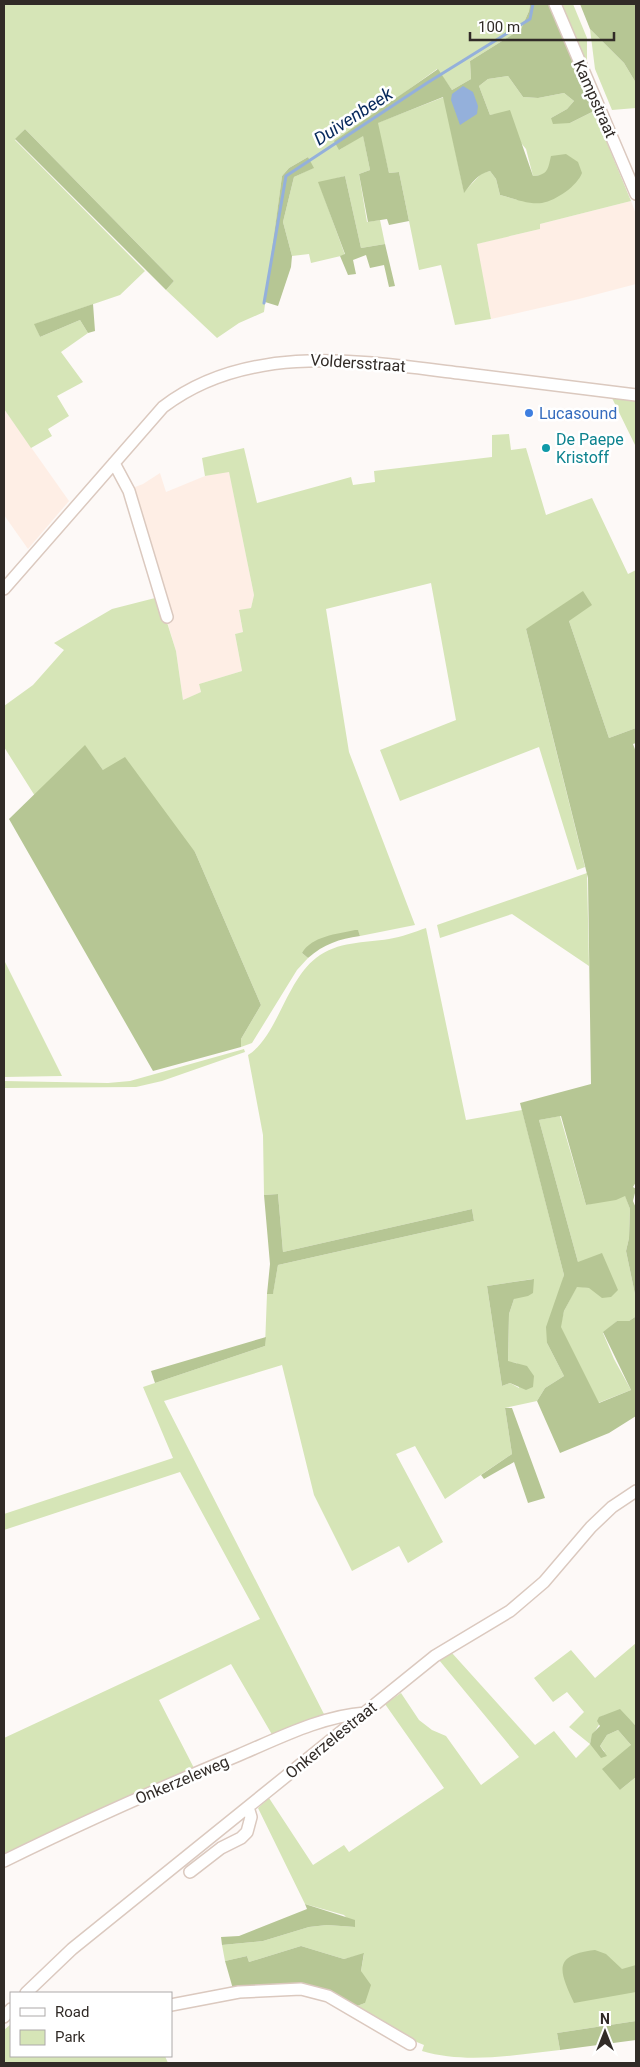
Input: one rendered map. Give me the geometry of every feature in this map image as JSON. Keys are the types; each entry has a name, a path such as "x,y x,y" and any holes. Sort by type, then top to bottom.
{"street":[{"name":"Kampstraat","path":"555,4 636,194"},
{"name":"Voldersstraat","path":"4,590 163,407 182,392 210,379 261,366 305,359 358,360 636,395"},
{"path":"114,463 129,491 167,617"},
{"name":"Onkerzelestraat","path":"27,1992 72,1949 435,1656 510,1611 544,1582 591,1527 612,1507 636,1491"},
{"name":"Onkerzeleweg","path":"4,1861 55,1836 266,1744 345,1714 365,1713"},
{"path":"190,1872 221,1848 242,1838 252,1817 248,1807"},
{"path":"172,2005 239,1992 300,1989 328,1996 410,2044"}],"shaded area":[{"path":"631,201 636,214 636,284 491,319 476,244 540,229 540,224"},
{"path":"4,409 69,501 28,549 4,515"},
{"path":"229,471 254,595 251,608 239,611 243,632 235,634 242,671 199,684 201,692 183,700 176,651 127,490 143,484 160,473 166,492 205,476"}],"green space":[{"path":"4,4 530,4 521,29 470,61 471,79 452,90 437,69 390,103 339,150 363,135 370,170 359,174 367,222 380,220 385,244 361,248 345,176 319,183 345,255 311,263 309,254 292,256 283,222 294,177 313,168 308,157 289,168 282,176 264,312 239,323 217,338 166,290 174,281 25,129 15,140 145,271 120,295 35,324 40,337 80,320 88,333 61,352 83,382 57,396 69,416 48,429 52,436 31,448 4,409"},
{"path":"530,4 553,4 594,111 570,123 553,124 551,118 567,109 574,101 564,93 538,98 523,97 508,76 488,79 479,86 490,115 510,110 533,176 544,173 551,156 566,154 578,162 582,173 576,183 554,199 542,203 526,202 500,195 496,179 490,171 485,172 472,182 464,193 443,97 378,123 389,173 399,172 409,221 389,225 387,219 368,222 359,174 370,170 363,136 339,150 334,141 438,69 452,90 471,79 470,61 521,29"},
{"path":"561,4 573,4 587,38 587,67"},
{"path":"580,4 636,4 636,83 624,63 590,29"},
{"path":"590,29 624,63 636,83 636,108 612,110 595,69"},
{"path":"508,76 523,97 538,98 564,93 574,101 567,109 551,118 570,123 594,111 631,201 540,224 540,229 477,244 491,319 455,325 441,265 419,270 399,172 389,173 377,123 444,97 464,192 482,173 490,171 496,179 500,195 518,200 548,172 544,175 533,176 526,149 497,114 490,115 479,86 488,79"},
{"path":"25,129 174,281 166,290 15,139"},
{"path":"308,157 314,168 294,177 283,222 292,256 291,267 278,306 265,302 282,176 289,168"},
{"path":"345,176 361,248 385,244 395,286 389,287 384,265 370,268 366,255 353,260 356,274 348,275 340,256 345,254 318,182"},
{"path":"93,304 95,331 88,333 80,320 40,337 34,324"},
{"path":"612,398 636,401 636,447"},
{"path":"509,434 511,450 526,448 546,515 592,498 628,574 636,570 636,728 609,738 569,621 526,629 585,867 577,870 539,747 400,801 380,750 456,720 431,583 326,609 349,752 415,925 360,936 358,931 302,953 308,958 297,970 252,1043 241,1047 241,1039 261,1005 195,852 103,770 85,746 35,796 4,747 4,706 33,685 64,650 54,643 112,609 159,597 176,651 183,700 201,692 199,684 242,671 235,634 243,632 239,610 251,608 254,595 229,472 205,476 202,458 244,448 257,503 351,477 353,485 375,482 374,471 492,457 492,435"},
{"path":"583,591 592,605 569,621 609,738 636,728 636,743 633,744 636,752 636,1182 633,1187 636,1189 633,1201 636,1208 636,1299 626,1251 629,1238 630,1209 625,1196 616,1200 586,1205 561,1116 539,1120 578,1262 602,1253 618,1290 611,1297 602,1298 589,1288 577,1287 564,1311 561,1327 599,1403 631,1390 603,1332 617,1321 629,1321 635,1317 636,1310 636,1416 609,1433 560,1453 537,1401 545,1388 564,1376 547,1343 546,1327 564,1275 520,1103 591,1084 588,878 526,629"},
{"path":"85,745 103,770 125,757 195,852 261,1005 241,1039 241,1047 153,1071 9,819"},
{"path":"587,873 589,966 512,914 440,938 437,925"},
{"path":"426,928 466,1120 522,1110 564,1275 547,1343 564,1376 545,1388 537,1401 505,1408 512,1454 445,1499 415,1446 396,1454 443,1542 408,1563 399,1546 352,1571 314,1495 282,1365 164,1401 326,1718 274,1738 231,1664 159,1700 195,1770 4,1858 4,1738 260,1619 180,1472 4,1530 4,1514 173,1458 143,1387 265,1346 267,1294 273,1293 278,1265 474,1221 472,1209 283,1252 278,1194 264,1195 263,1135 248,1055 258,1047 267,1035 297,980 306,968 324,952 351,944 403,936","holes":["533,1279 514,1299 509,1314 508,1362 517,1363 519,1388 510,1383 502,1386 487,1286"]},
{"path":"358,930 360,936 332,943 308,958 302,953 306,947 318,939"},
{"path":"4,960 62,1076 4,1077"},
{"path":"244,1049 245,1052 162,1081 136,1087 4,1088 4,1081 108,1083 130,1081"},
{"path":"560,1116 586,1205 625,1195 630,1209 629,1238 626,1251 636,1299 635,1317 629,1321 617,1321 603,1333 614,1359 631,1390 598,1403 560,1327 564,1311 577,1286 589,1288 578,1262 539,1120"},
{"path":"278,1194 283,1252 472,1209 474,1221 278,1265 273,1294 267,1294 270,1264 264,1195"},
{"path":"534,1279 533,1293 514,1299 509,1314 508,1361 527,1366 534,1376 533,1387 526,1390 510,1383 502,1386 487,1286"},
{"path":"266,1337 265,1346 155,1383 151,1371"},
{"path":"505,1408 512,1408 545,1498 528,1503 514,1462 484,1479 481,1475 512,1454"},
{"path":"636,1643 636,1726 622,1716 604,1715 592,1736 590,1744 569,1727 584,1712 567,1692 553,1702 534,1678 571,1650 595,1678"},
{"path":"452,1653 535,1745 554,1731 576,1758 590,1744 605,1752 600,1746 607,1735 618,1730 631,1745 620,1790 636,1777 636,2021 557,2033 560,2050 473,2058 439,2055 422,2051 424,2045 407,2038 357,2006 365,2003 361,1971 364,1954 344,1959 301,1946 249,1962 247,1956 225,1961 222,1945 263,1941 309,1927 327,1925 355,1927 344,1915 305,1904 258,1808 269,1798 313,1865 344,1845 349,1852 444,1788 385,1704 401,1693 419,1720 432,1730 446,1736 481,1785 519,1757 439,1660"},
{"path":"620,1709 636,1726 636,1777 620,1790 602,1769 631,1745 618,1730 607,1735 600,1746 607,1756 601,1758 590,1744 592,1734 600,1726 597,1721 599,1717"},
{"path":"305,1904 355,1920 355,1927 327,1925 309,1927 263,1941 222,1945 221,1937 239,1936 307,1909"},
{"path":"301,1946 344,1959 364,1953 361,1971 371,1985 365,2003 357,2006 340,1997 310,1987 282,1985 233,1989 225,1961 247,1956 249,1962"},
{"path":"595,1950 606,1954 622,1969 636,1965 636,1992 574,2003 563,1974 565,1961 581,1952"},
{"path":"636,2021 636,2040 560,2050 557,2033"},
{"path":"10,2025 10,2057 165,2057 168,2063 4,2063 4,2030"}],"water":[{"path":"463,86 473,92 478,106 477,114 460,125 451,100 452,94"}],"waterway":[{"name":"Duivenbeek","path":"264,303 286,176 427,83 530,19 533,4"}],"place":[{"name":"Lucasound","path":"529,413"},
{"name":"De Paepe Kristoff","path":"546,448"}]}
